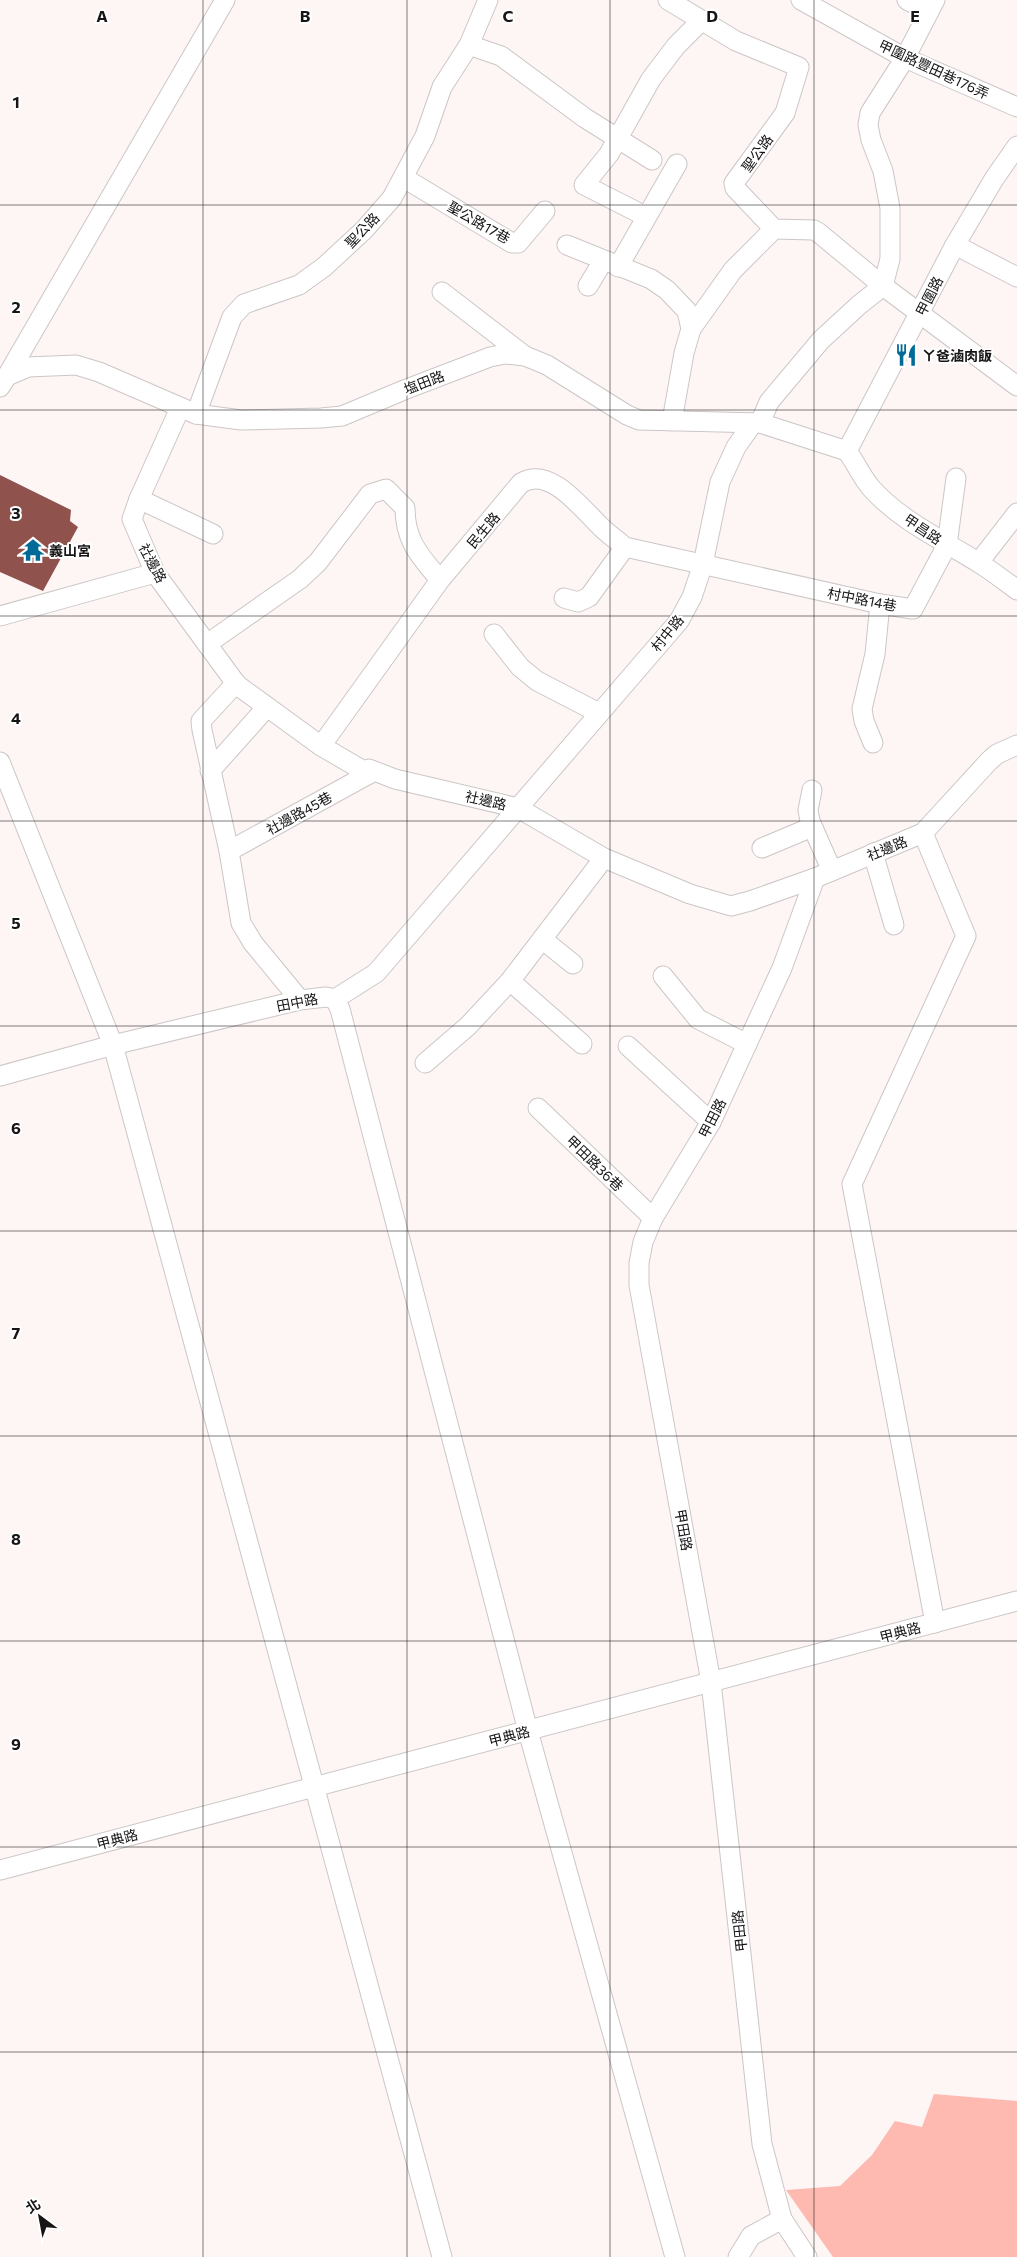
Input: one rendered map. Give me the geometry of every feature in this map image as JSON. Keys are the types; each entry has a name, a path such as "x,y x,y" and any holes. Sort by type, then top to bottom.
{"street":[{"path":"3,381 225,0"},
{"name":"聖公路","path":"188,411 232,317 238,309 244,304 299,285 324,267 364,230 392,198 425,136 442,86 469,45 488,0"},
{"name":"聖公路","path":"668,0 736,41 799,66 786,113 734,183 735,188 774,229"},
{"name":"甲圍路豐田巷176弄","path":"800,0 904,58 1017,106"},
{"path":"883,286 890,259 890,208 883,171 868,125 870,113 904,58 932,5 907,0"},
{"path":"645,216 584,185 618,140 651,79 676,46 702,20"},
{"path":"469,45 501,56 618,140 652,160"},
{"name":"甲圍路","path":"846,451 955,245 994,179 1017,146"},
{"path":"588,286 610,264 645,216 677,164"},
{"name":"聖公路17巷","path":"404,178 512,243 518,243 545,211"},
{"path":"672,421 684,353 691,329 733,270 774,229 814,230 883,286 1017,386"},
{"path":"567,245 651,279 667,290 687,312 691,329"},
{"path":"955,245 1017,278"},
{"name":"村中路","path":"518,808 679,621 692,597 702,565 720,482 736,447 757,423 769,402 821,340 883,286"},
{"path":"442,292 525,356"},
{"name":"塩田路","path":"3,381 28,368 46,365 76,365 95,380 188,411 241,420 321,418 342,416 490,357 505,354 525,356 548,365 627,415 640,420 757,423 846,451"},
{"name":"社邊路","path":"188,411 133,513 133,524 155,573 236,683 321,746 369,774 369,769 395,779 518,808 604,858 690,894 731,906 750,902 923,833 989,761 997,754 1017,745"},
{"name":"甲昌路","path":"846,451 870,488 884,502 947,545 979,562 1017,590"},
{"name":"民生路","path":"321,746 440,580 521,483 528,478 549,482 566,492 625,547 702,565"},
{"name":"村中路14巷","path":"702,565 880,604 913,609 947,545 956,478"},
{"path":"207,644 300,580 318,562 370,494 378,490 386,489 405,508 405,524 415,550 440,580"},
{"path":"139,499 213,534"},
{"path":"979,562 1017,513"},
{"path":"564,598 578,602 589,597 625,547"},
{"path":"0,616 155,573"},
{"path":"873,743 864,721 862,709 875,654 880,604"},
{"path":"494,634 520,667 537,681 599,713"},
{"path":"236,683 201,721 210,771 229,851 241,923 253,943 300,1000"},
{"path":"210,771 267,707"},
{"path":"0,762 113,1045 313,1788 442,2257"},
{"name":"社邊路45巷","path":"229,851 369,774"},
{"path":"812,790 808,810 823,874"},
{"name":"田中路","path":"0,1076 113,1045 300,1000 326,997 336,999 376,973 518,808"},
{"path":"762,848 812,827"},
{"path":"923,833 966,936 852,1184 935,1623"},
{"path":"873,853 894,925"},
{"path":"425,1063 468,1026 510,981 584,881 604,858"},
{"name":"甲田路","path":"807,2257 782,2218 762,2144 712,1682 640,1285 639,1263 643,1242 653,1218 711,1122 823,874"},
{"path":"542,939 573,964"},
{"path":"663,976 698,1019 747,1044"},
{"path":"510,981 582,1044"},
{"path":"336,999 528,1731 675,2257"},
{"path":"628,1046 711,1122"},
{"name":"甲田路36巷","path":"538,1108 653,1218"},
{"name":"甲典路","path":"0,1870 1017,1601"},
{"path":"738,2257 751,2236 782,2218"}],"shaded area":[{"path":"934,2094 1017,2101 1017,2257 833,2257 786,2190 840,2186 872,2155 895,2121 922,2127"}],"building":[{"name":"義山宮","path":"0,475 71,510 70,521 78,527 43,591 0,572"}],"place":[{"name":"ㄚ爸滷肉飯","path":"906,355"},
{"name":"義山宮","path":"33,550"}]}
